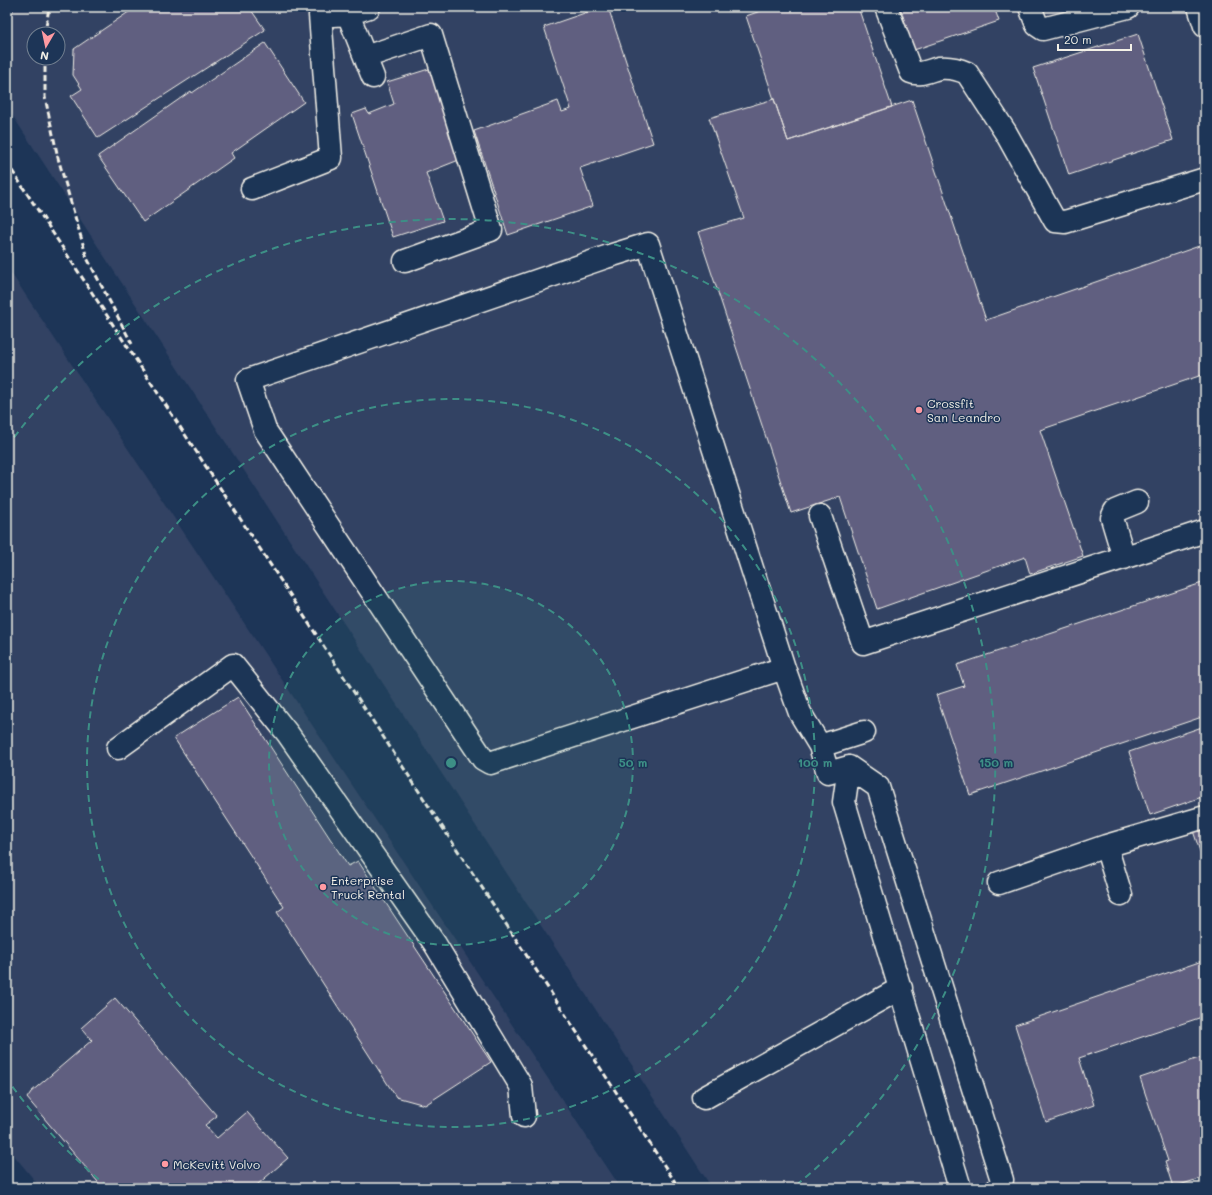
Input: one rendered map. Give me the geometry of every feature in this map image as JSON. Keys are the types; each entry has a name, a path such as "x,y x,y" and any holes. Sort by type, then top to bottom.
{"street":[{"path":"252,189 331,158 314,11 348,14 368,7"},
{"path":"886,7 911,72 918,74 940,68 957,69 967,73 1006,133 1055,221 1065,222 1205,179"},
{"path":"1030,7 1037,25 1043,29 1128,7"},
{"path":"1199,7 1205,26"},
{"path":"348,14 369,67 431,35 491,230 405,261"},
{"path":"784,668 490,763 483,760 265,430 248,380 606,257 648,244 784,668 800,713 820,746 828,773 849,767"},
{"path":"1124,558 1112,518 1115,511 1138,502"},
{"path":"820,516 863,643 1205,531"},
{"path":"118,748 233,665 288,734 435,944 521,1086 524,1116"},
{"path":"820,746 864,732"},
{"path":"849,767 844,802 960,1188"},
{"path":"849,767 878,787 1002,1180 998,1188"},
{"path":"999,883 1106,846 1205,817"},
{"path":"1106,846 1121,895"},
{"path":"704,1098 901,988"}],"shaded area":[{"path":"7,7 1205,7 1205,1179 1176,1188 712,1188 7,107"},
{"path":"7,267 621,1188 41,1188 7,1147"}],"building":[{"path":"7,7 14,7 12,12 7,15"},
{"path":"136,7 249,7 265,30 98,138 71,96 82,89 73,75 74,49"},
{"path":"602,7 608,7 653,143 580,168 593,206 508,235 474,131 558,101 562,112 571,109 544,27"},
{"path":"772,7 858,7 892,107 788,141 746,16"},
{"path":"900,7 994,7 999,21 914,50"},
{"path":"1138,34 1173,140 1069,175 1033,68"},
{"path":"265,43 304,102 231,153 234,158 143,222 98,156 191,91 192,93"},
{"path":"432,68 464,158 426,173 443,221 393,237 352,114 366,109 369,114 394,104 387,82"},
{"path":"774,99 788,141 912,100 986,320 1205,244 1205,374 1040,430 1083,556 1030,574 1025,557 877,609 840,497 791,513 698,232 744,218 709,118"},
{"path":"1205,582 1205,716 970,795 936,695 964,686 957,665"},
{"name":"Enterprise Truck Rental","path":"238,697 348,866 358,861 491,1062 425,1105 396,1097 277,912 284,907 174,738"},
{"path":"1205,726 1205,796 1150,815 1129,752"},
{"path":"1205,820 1205,866 1191,825"},
{"path":"1205,960 1205,1016 1079,1058 1094,1105 1046,1122 1015,1025"},
{"path":"115,998 217,1116 205,1125 217,1138 247,1112 288,1158 257,1185 260,1188 103,1188 27,1098 31,1092 92,1040 81,1028"},
{"path":"1205,1056 1205,1177 1173,1187 1165,1162 1168,1161 1140,1078"}],"railway":[{"path":"46,26 49,7"},
{"path":"45,66 45,97 58,158 87,258 132,344"},
{"path":"7,163 679,1188"}],"place":[{"name":"Crossfit San Leandro","path":"919,410"},
{"name":"Enterprise Truck Rental","path":"323,887"},
{"name":"McKevitt Volvo","path":"165,1164"}]}
